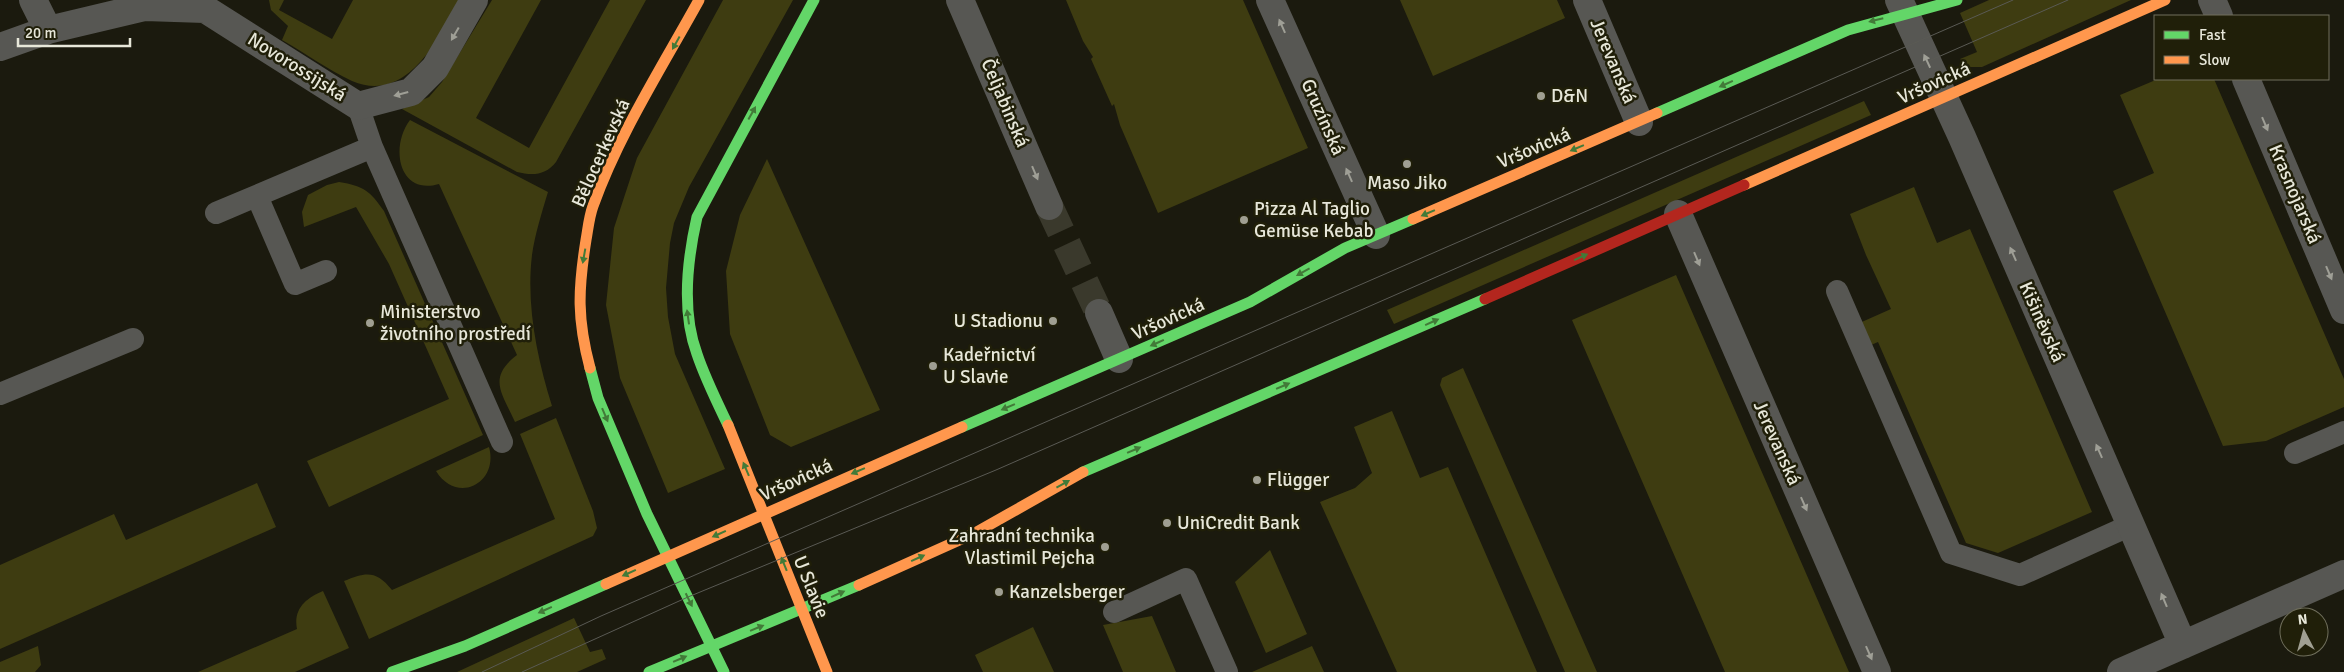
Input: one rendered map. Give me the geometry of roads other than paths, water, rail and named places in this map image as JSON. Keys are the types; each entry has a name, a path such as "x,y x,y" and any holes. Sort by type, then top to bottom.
{"main road":[{"name":"Bělocerkevská","path":"668,556 647,514 598,398 581,333 579,307 582,266 592,208 622,140 699,0"},
{"path":"764,514 696,353 687,307 688,266 697,217 728,156 814,0"},
{"name":"Vršovická","path":"392,672 465,646 1250,302 1346,248 1902,6 1957,0"},
{"name":"Vršovická","path":"649,672 802,610 975,533 1089,469 1388,342 2165,0"},
{"name":"U Slavie","path":"764,514 827,672"},
{"path":"668,556 724,672"}],"street":[{"path":"33,0 48,30"},
{"name":"Novorossijská","path":"208,4 358,106 411,92 435,68 474,0"},
{"name":"Čeljabinská","path":"960,0 1049,206"},
{"name":"Gruzínská","path":"1270,0 1376,235"},
{"name":"Jerevanská","path":"1587,0 1639,122"},
{"path":"2212,0 2219,15"},
{"path":"0,47 48,30 145,7 208,4"},
{"name":"Kišiněvská","path":"1902,6 2183,645"},
{"name":"Krasnojarská","path":"2246,80 2344,310"},
{"name":"Jerevanská","path":"1678,214 1877,672"},
{"path":"1099,313 1119,359"},
{"path":"2127,671 2344,574"}],"lane":[{"path":"358,106 372,148 502,442"},
{"path":"216,213 372,148"},
{"path":"257,196 295,284 326,271"},
{"path":"1836,291 1951,553 2020,575 2131,525"},
{"path":"0,394 133,338"},
{"path":"2295,453 2344,432"},
{"path":"1114,612 1186,579 1227,672"}],"tunnel":[{"path":"1049,206 1099,313"}],"tram line":[{"path":"482,672 601,616 2013,0"},
{"path":"522,672 688,597 996,470 2068,0"}],"place":[{"name":"D&N","path":"1541,96"},
{"name":"Maso Jiko","path":"1407,164"},
{"name":"Pizza Al Taglio Gemüse Kebab","path":"1244,220"},
{"name":"U Stadionu","path":"1053,321"},
{"name":"Ministerstvo životního prostředí","path":"370,323"},
{"name":"Kadeřnictví U Slavie","path":"933,366"},
{"name":"Flügger","path":"1257,480"},
{"name":"UniCredit Bank","path":"1167,523"},
{"name":"Zahradní technika Vlastimil Pejcha","path":"1105,547"},
{"name":"Kanzelsberger","path":"999,592"}]}
